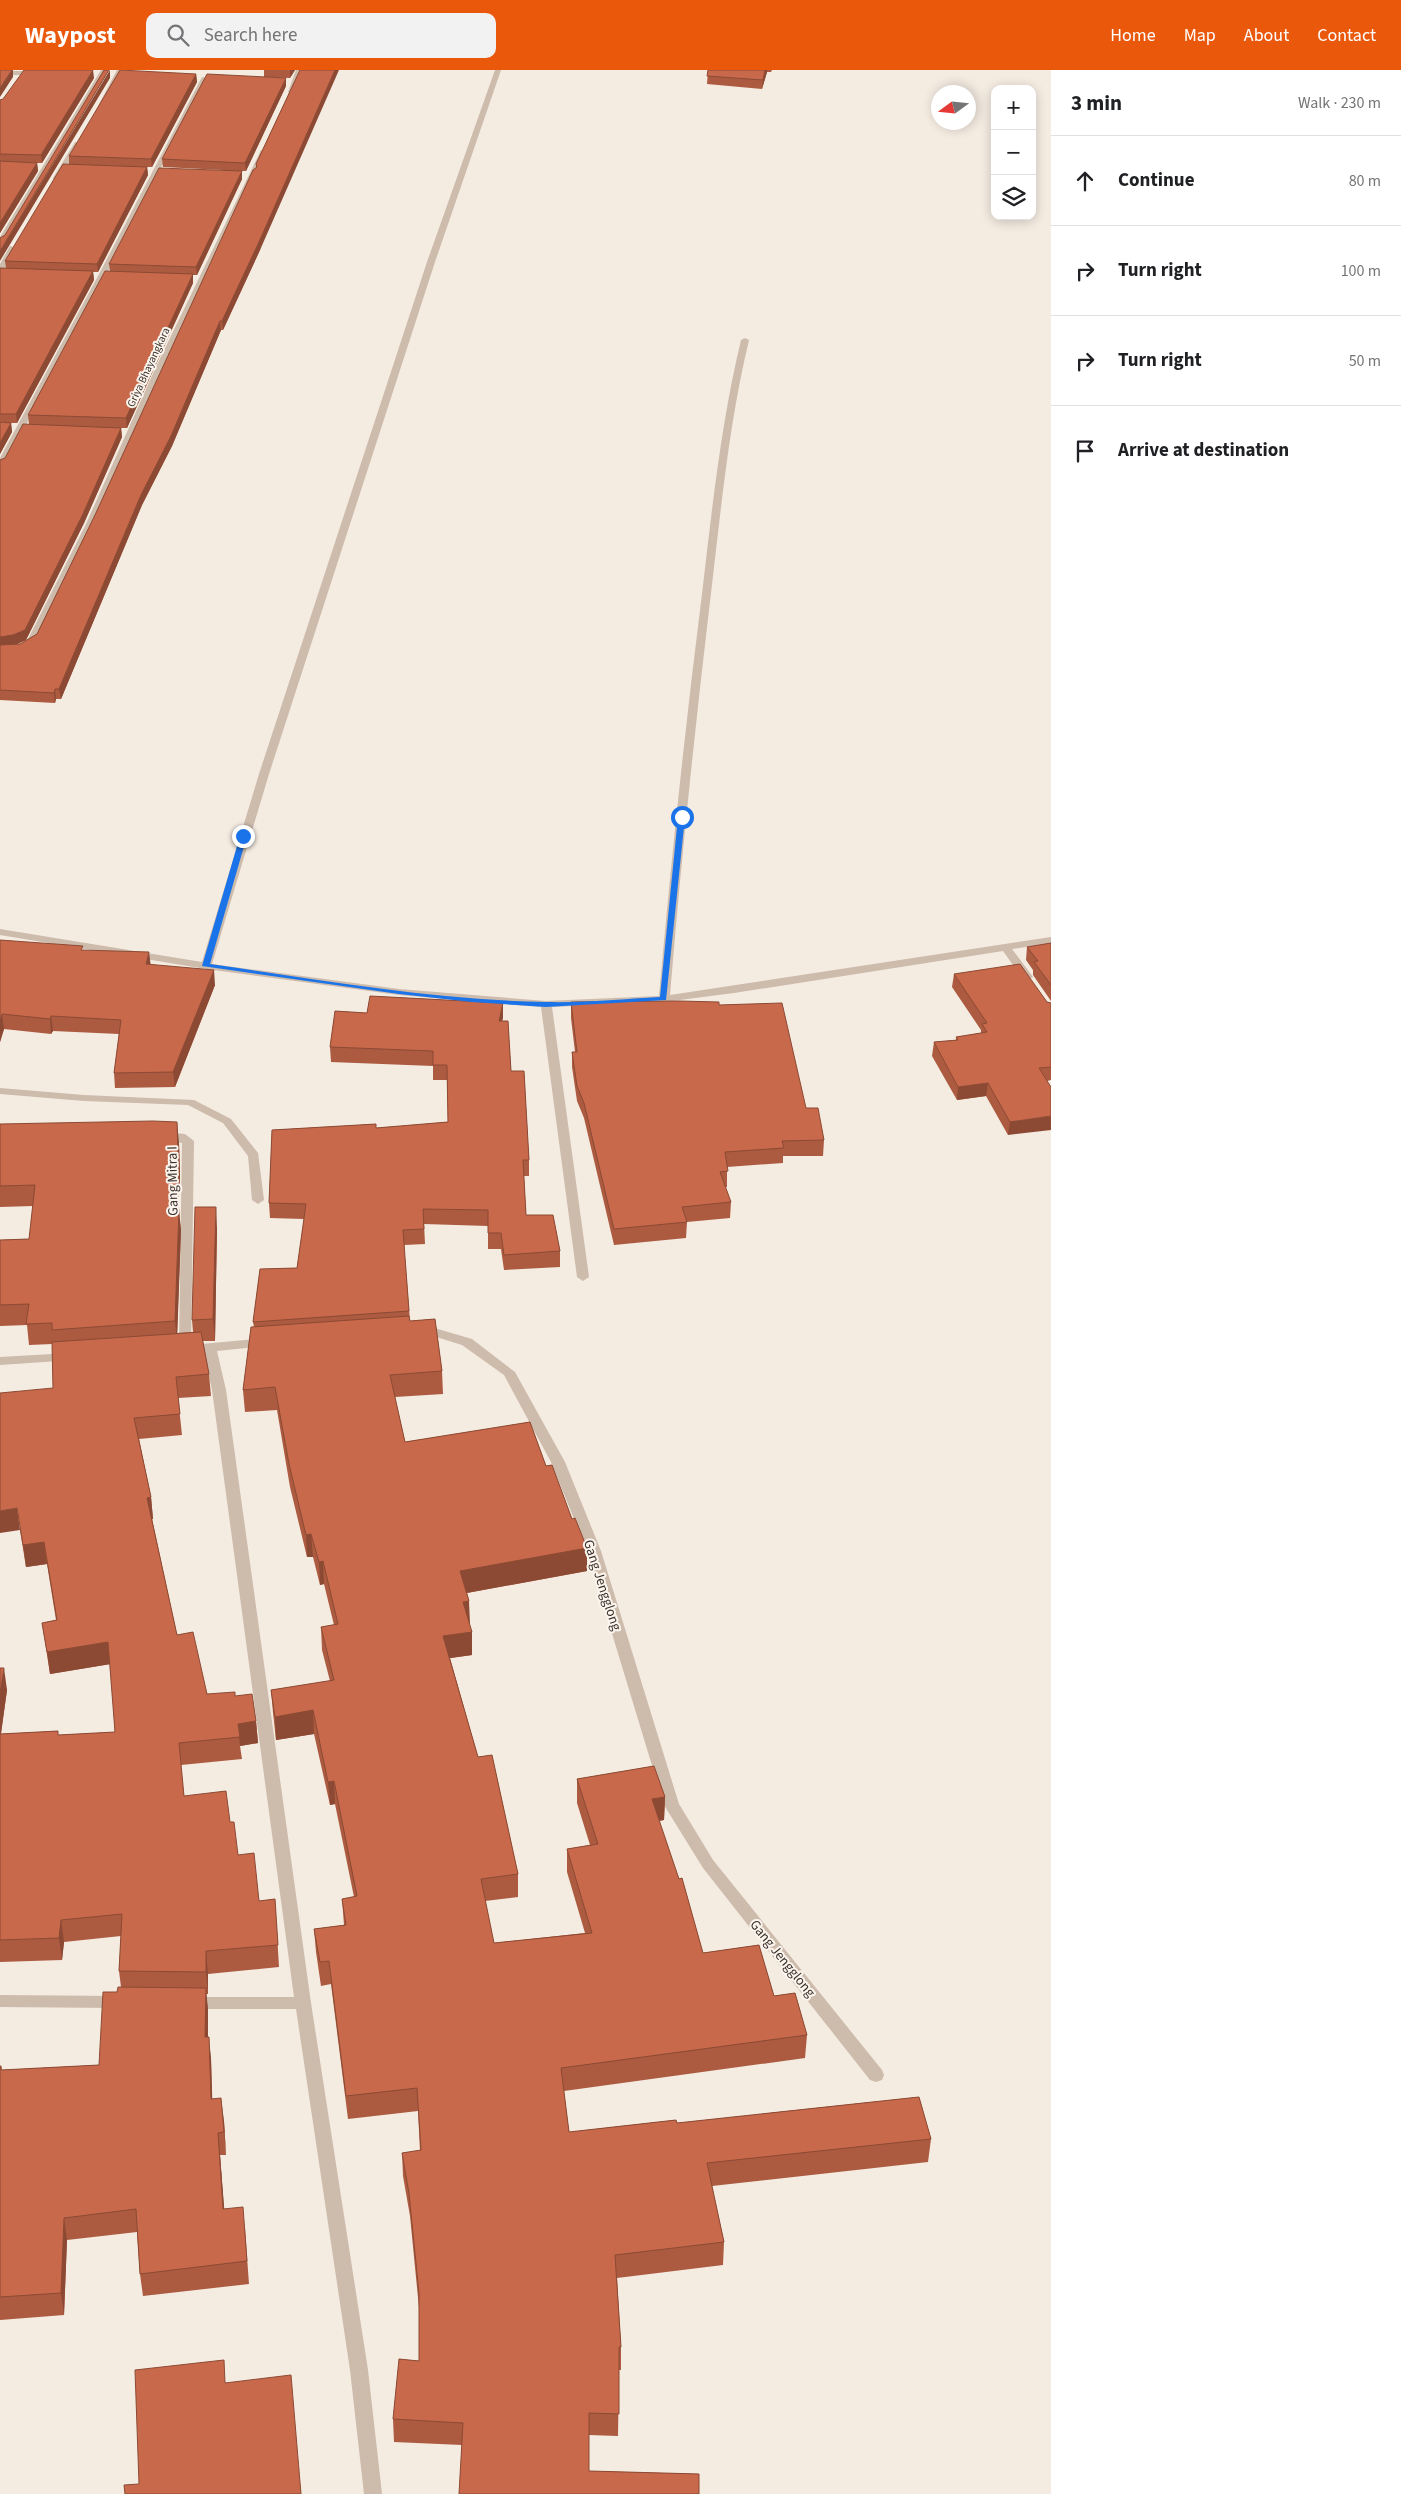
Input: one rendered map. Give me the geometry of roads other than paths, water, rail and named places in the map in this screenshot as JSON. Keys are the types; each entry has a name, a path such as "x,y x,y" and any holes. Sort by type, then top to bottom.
{"street":[{"path":"287,99 299,70"},
{"path":"206,966 243,836 378,428 429,264 498,70"},
{"path":"0,73 23,72 42,74"},
{"path":"16,81 23,72"},
{"path":"91,74 102,72"},
{"path":"0,242 102,72"},
{"path":"95,113 102,97 119,72 129,74"},
{"path":"195,77 213,78"},
{"path":"0,466 24,428 204,78"},
{"path":"286,82 295,82"},
{"path":"88,96 102,97"},
{"path":"53,185 81,137"},
{"name":"Griya Bhayangkara","path":"0,650 16,650 31,643 90,524 126,433 198,279 268,141"},
{"path":"36,167 46,167"},
{"path":"63,168 72,168"},
{"path":"146,171 165,172"},
{"path":"242,174 252,175"},
{"path":"0,242 17,242 0,271 9,273"},
{"path":"93,276 111,276"},
{"path":"664,999 674,878 701,634 726,437 744,340"},
{"path":"10,428 24,428"},
{"path":"0,932 206,966 399,992 546,1004 664,999 869,970 1051,940"},
{"path":"1006,948 1034,988"},
{"path":"546,1004 583,1277"},
{"path":"0,1091 84,1098 190,1102 227,1121 254,1156 258,1200"},
{"name":"Gang Mitra I","path":"152,1135 181,1137 188,1141 180,1349 210,1348"},
{"name":"Gang Jengglong","path":"402,1332 431,1331 467,1342 509,1372 558,1462 594,1551 672,1805 708,1864 876,2074"},
{"path":"284,1340 210,1348 218,1390 303,2003 359,2370 373,2494"},
{"path":"0,1362 82,1356"},
{"path":"0,2000 137,2002"},
{"path":"176,2002 303,2003"}]}
